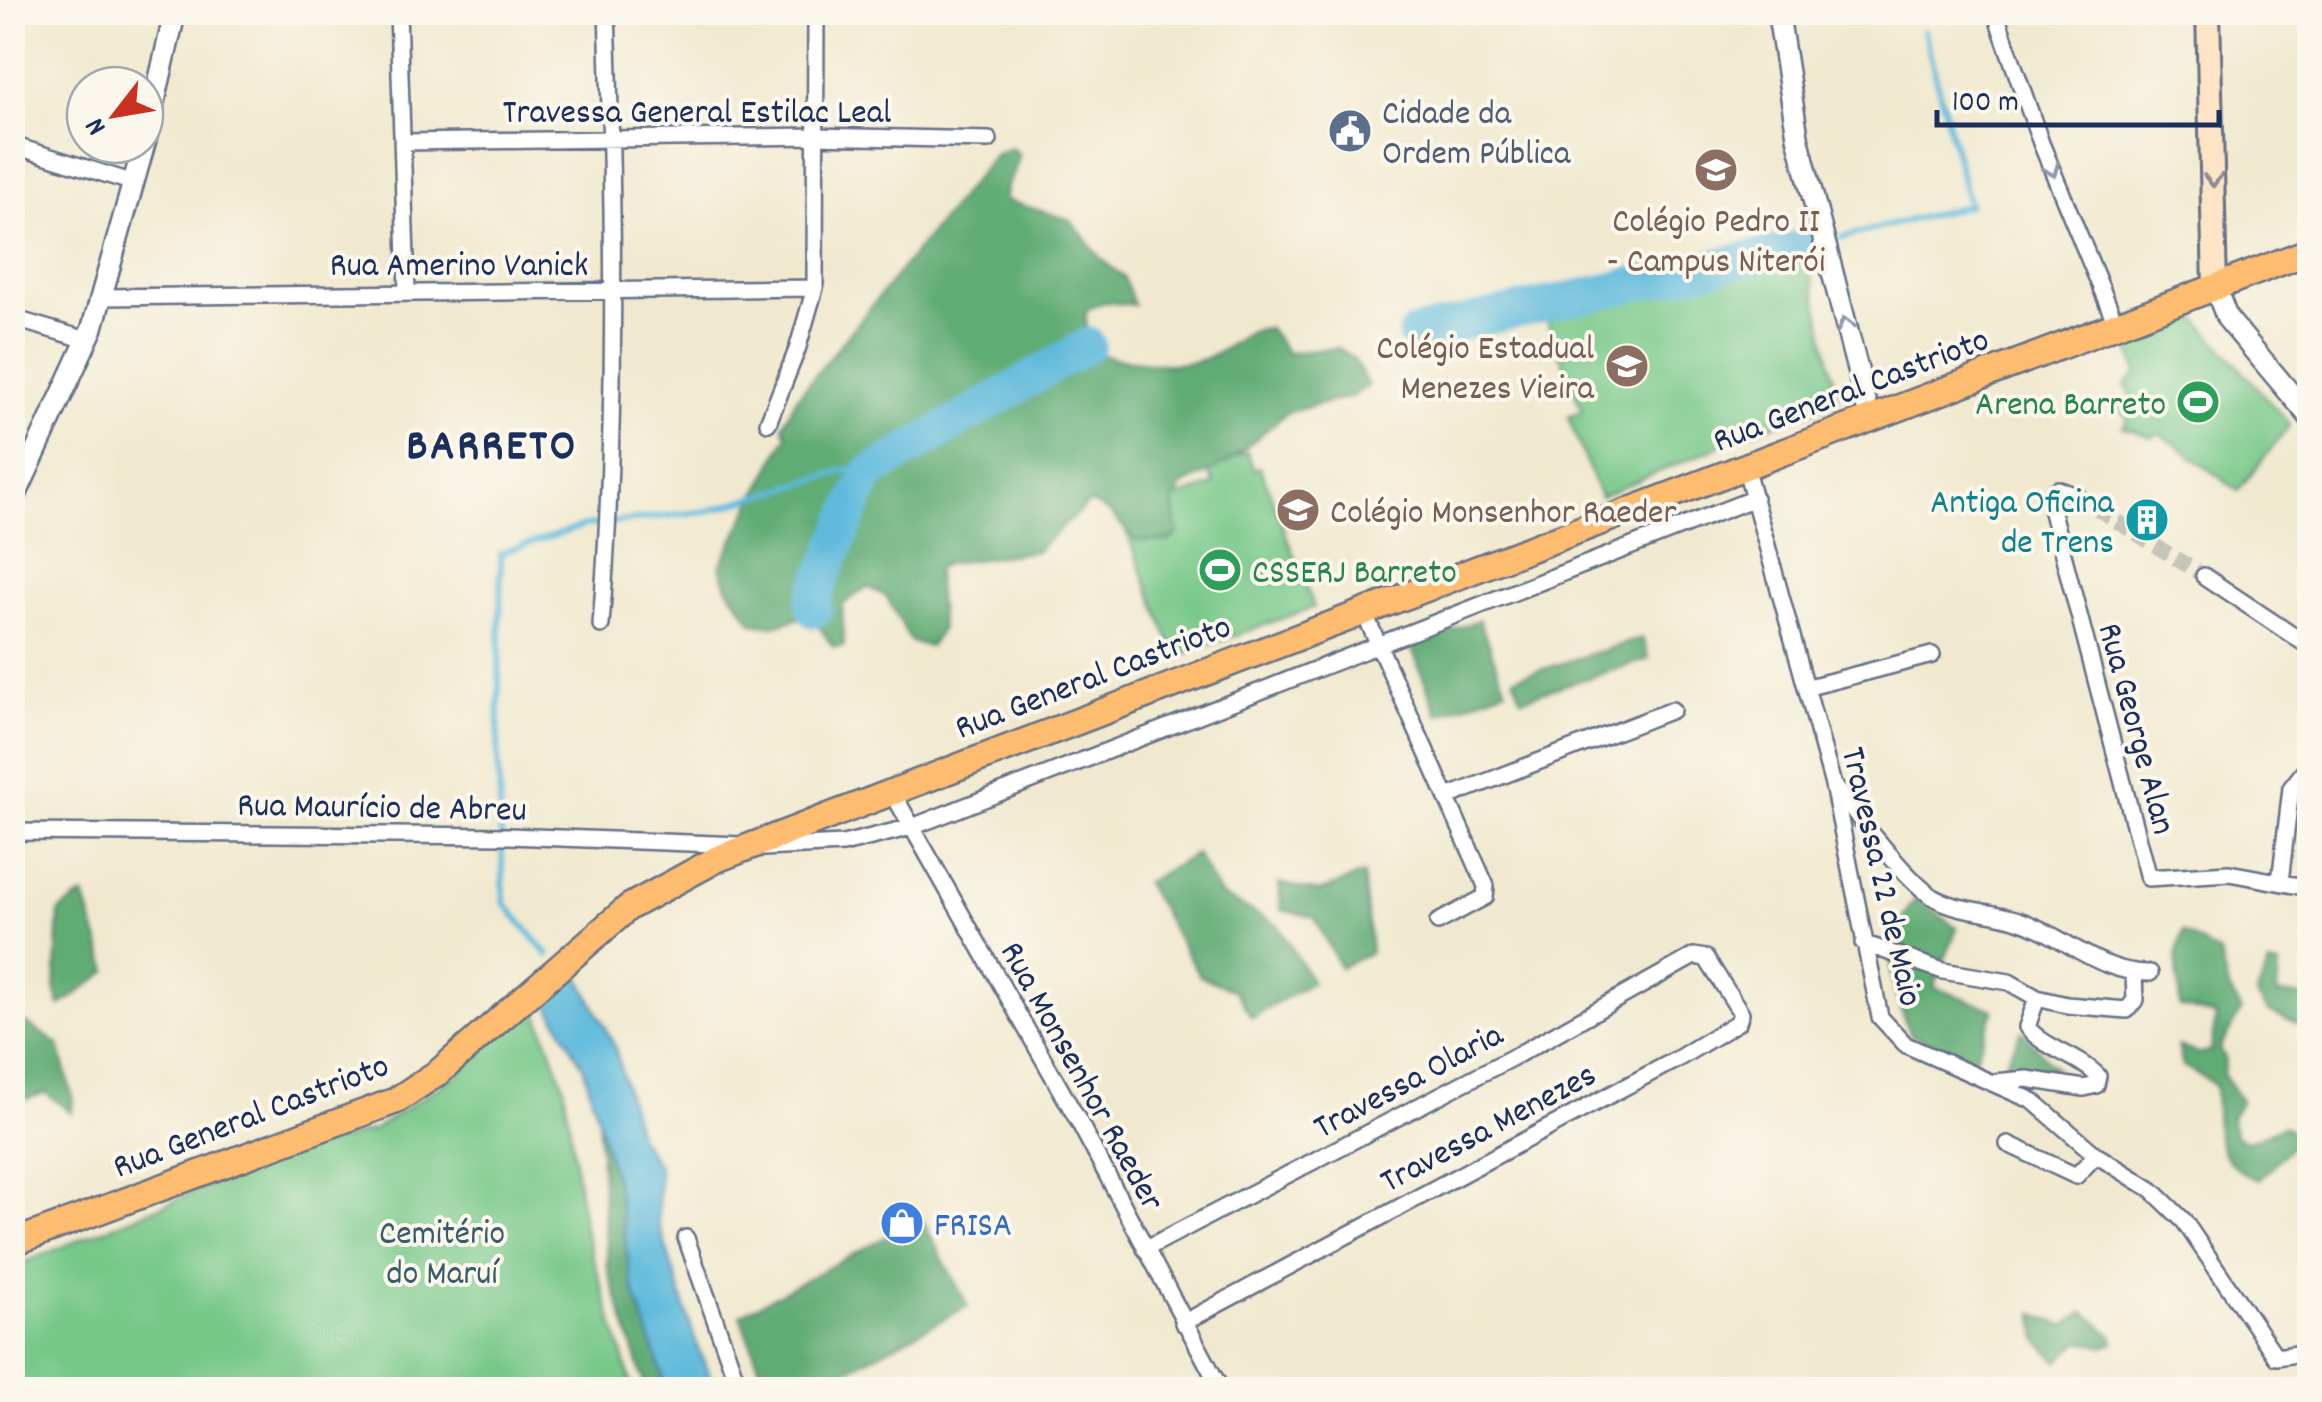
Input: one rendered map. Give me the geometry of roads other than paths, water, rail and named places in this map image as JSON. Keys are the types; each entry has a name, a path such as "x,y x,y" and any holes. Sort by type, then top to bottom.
{"main road":[{"path":"2208,12 2216,287"},
{"name":"Rua General Castrioto","path":"12,1243 394,1101 439,1072 571,955 660,889 751,846 2310,251"}],"street":[{"path":"162,65 174,12"},
{"path":"398,12 407,292"},
{"path":"601,625 610,508 614,292 607,12"},
{"path":"768,424 797,350 814,288 816,12"},
{"path":"1778,12 1798,139 1870,418"},
{"path":"1995,12 2042,143 2116,324"},
{"name":"Travessa General Estilac Leal","path":"404,142 814,136 990,140"},
{"path":"12,145 134,183"},
{"path":"12,502 87,340 103,297 139,165"},
{"path":"2216,287 2227,318 2310,417"},
{"name":"Rua Amerino Vanick","path":"103,297 814,288"},
{"path":"12,318 87,340"},
{"name":"Travessa 22 de Maio","path":"1746,466 1833,785 1873,1000 1892,1034 2032,1102 2096,1155 2152,1190 2184,1221 2276,1357 2310,1352"},
{"name":"Rua George Alan","path":"2078,497 2058,489 2049,493 2148,878 2229,872 2310,888"},
{"name":"Rua Maurício de Abreu","path":"12,832 510,836 751,846 844,844 912,827 1755,498"},
{"path":"2204,576 2310,646"},
{"path":"1363,610 1486,886 1480,901 1438,922"},
{"path":"1809,687 1932,655"},
{"path":"1446,797 1672,710"},
{"path":"2280,882 2291,788 2310,764"},
{"path":"1833,785 1930,896 1961,910 2014,918 2089,958 2142,973 2135,1000 2127,1010 2108,1011 2037,998 2009,982 1942,970 1863,943"},
{"name":"Rua Monsenhor Raeder","path":"891,790 1079,1122 1222,1390"},
{"name":"Travessa Olaria","path":"1145,1249 1519,1054 1694,956"},
{"name":"Travessa Menezes","path":"1184,1323 1738,1022 1740,1012 1706,958 1694,956"},
{"path":"1990,1083 2027,1079 2084,1088 2096,1084 2098,1076 2090,1068 2035,1036 2028,1027 2037,998"},
{"path":"2008,1144 2076,1176 2096,1155"},
{"path":"686,1238 740,1390"}],"water":[{"path":"578,974 615,1047 638,1135 659,1167 658,1221 697,1346 716,1389 667,1389 632,1285 619,1196 584,1069 545,998"}],"waterway":[{"path":"1841,238 1969,205 1924,31"},
{"path":"1415,334 1805,246"},
{"path":"815,611 812,602 868,474 1088,345"},
{"path":"548,955 504,902 498,758 501,553 584,526 708,511 846,470 868,474"}],"tunnel":[{"path":"2078,497 2204,576"}],"place":[{"name":"Cidade da Ordem Pública","path":"1350,131"},
{"name":"Colégio Pedro II - Campus Niterói","path":"1716,170"},
{"name":"Colégio Estadual Menezes Vieira","path":"1627,366"},
{"name":"Arena Barreto","path":"2198,402"},
{"name":"Colégio Monsenhor Raeder","path":"1298,510"},
{"name":"Antiga Oficina de Trens","path":"2147,520"},
{"name":"CSSERJ Barreto","path":"1220,570"},
{"name":"FRISA","path":"902,1223"}],"district":[{"name":"BARRETO","path":"492,442"}],"park label":[{"name":"Cemitério do Maruí","path":"442,1251"}]}
